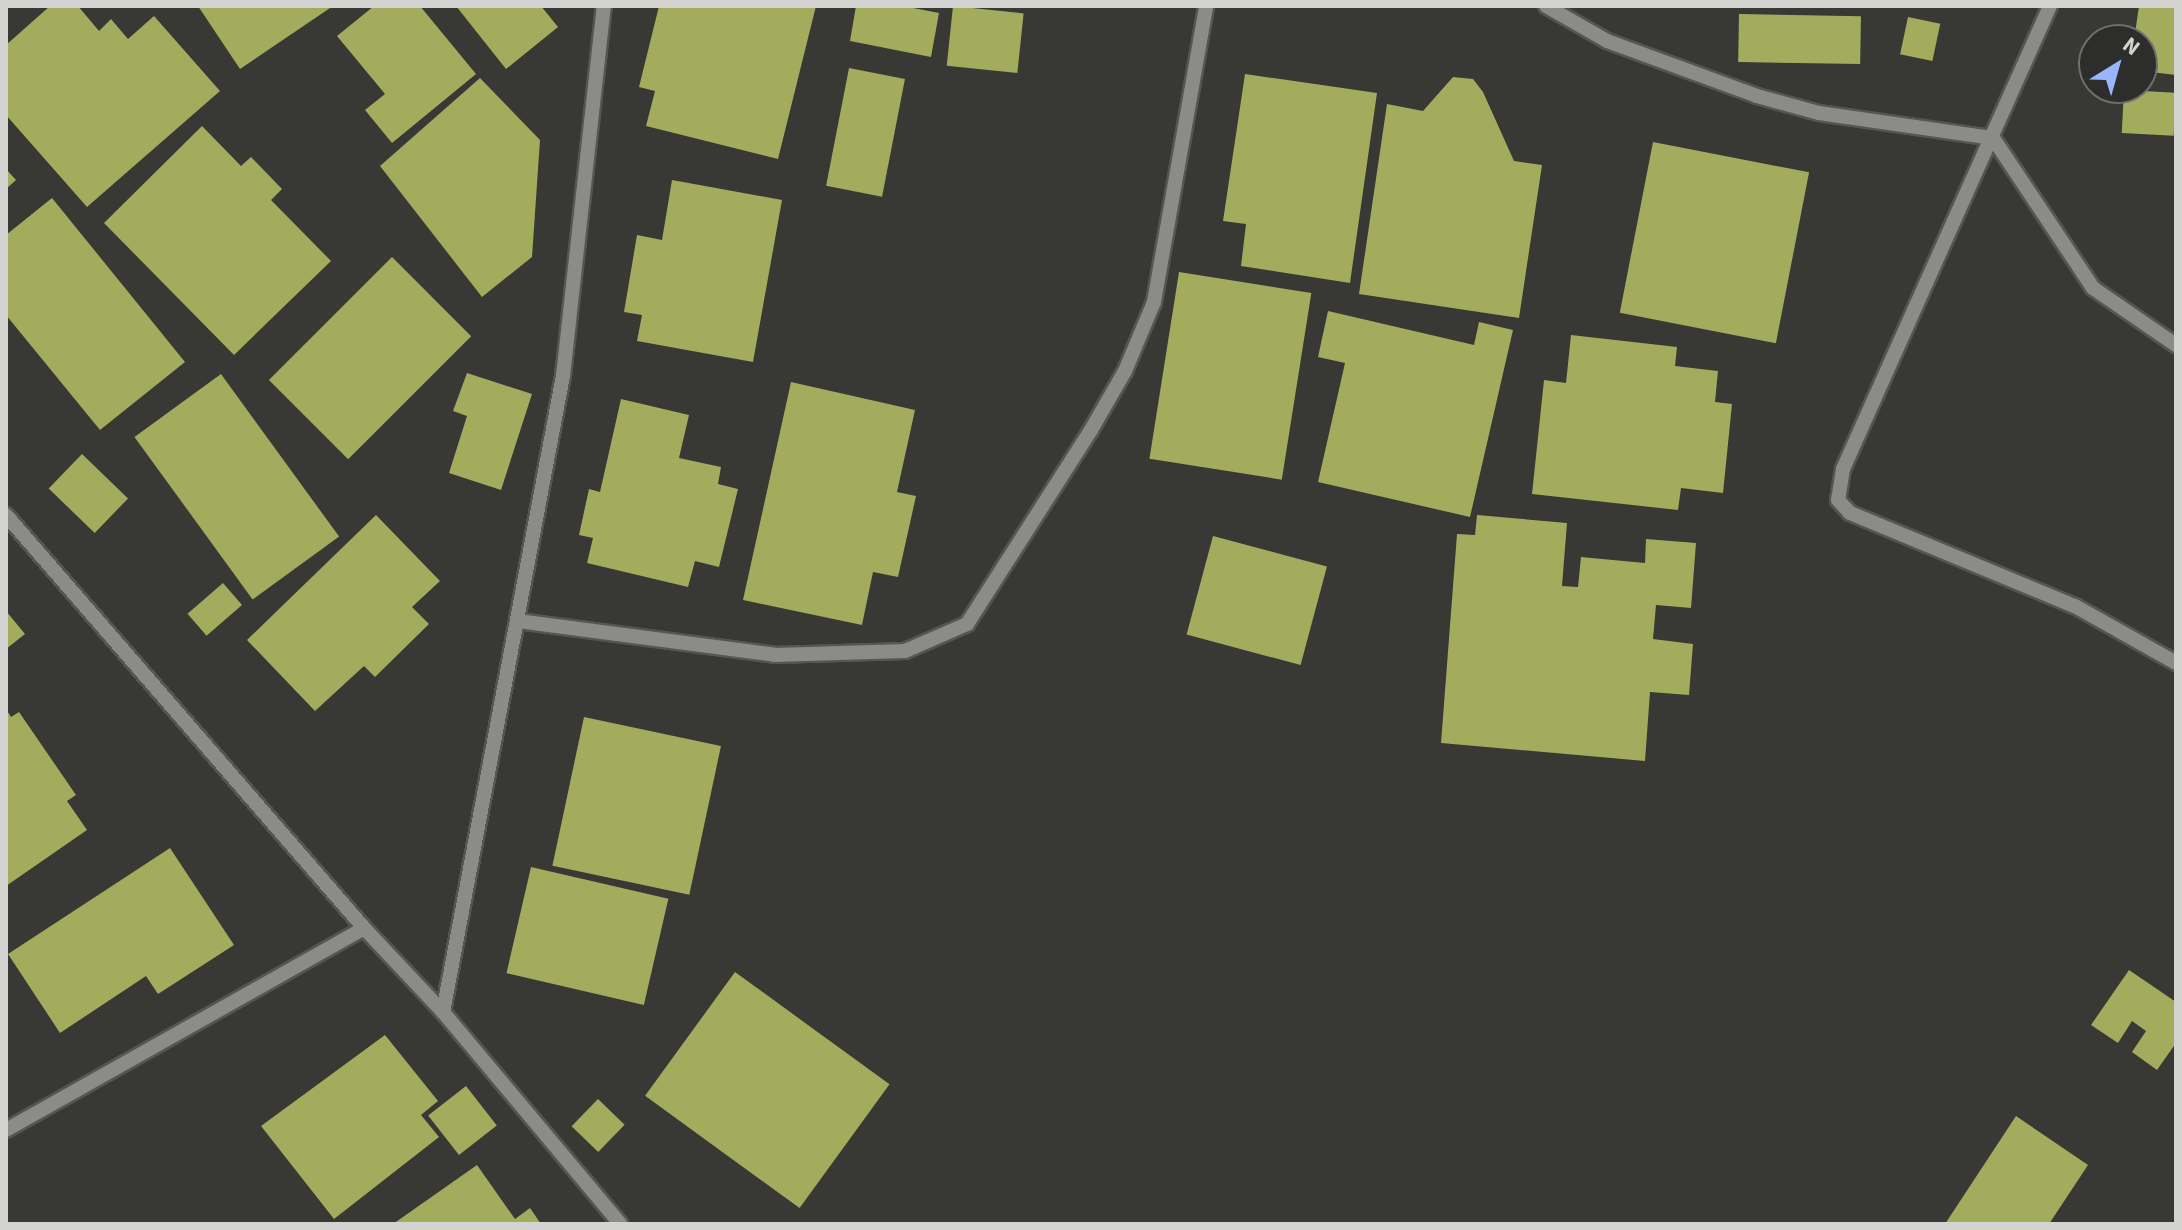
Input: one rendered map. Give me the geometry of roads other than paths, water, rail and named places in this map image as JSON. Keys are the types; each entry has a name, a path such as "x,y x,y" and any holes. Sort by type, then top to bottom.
{"street":[{"path":"443,1012 563,376 604,6"},
{"path":"518,621 775,655 905,651 967,624 1091,430 1125,371 1154,302 1206,6"},
{"path":"1546,6 1607,41 1757,96 1819,113 1993,138 2093,288 2176,345"},
{"path":"2050,6 1843,469 1838,500 1850,513 2075,606 2176,663"},
{"path":"6,515 364,928 443,1012 620,1224"},
{"path":"6,1130 364,928"}]}
